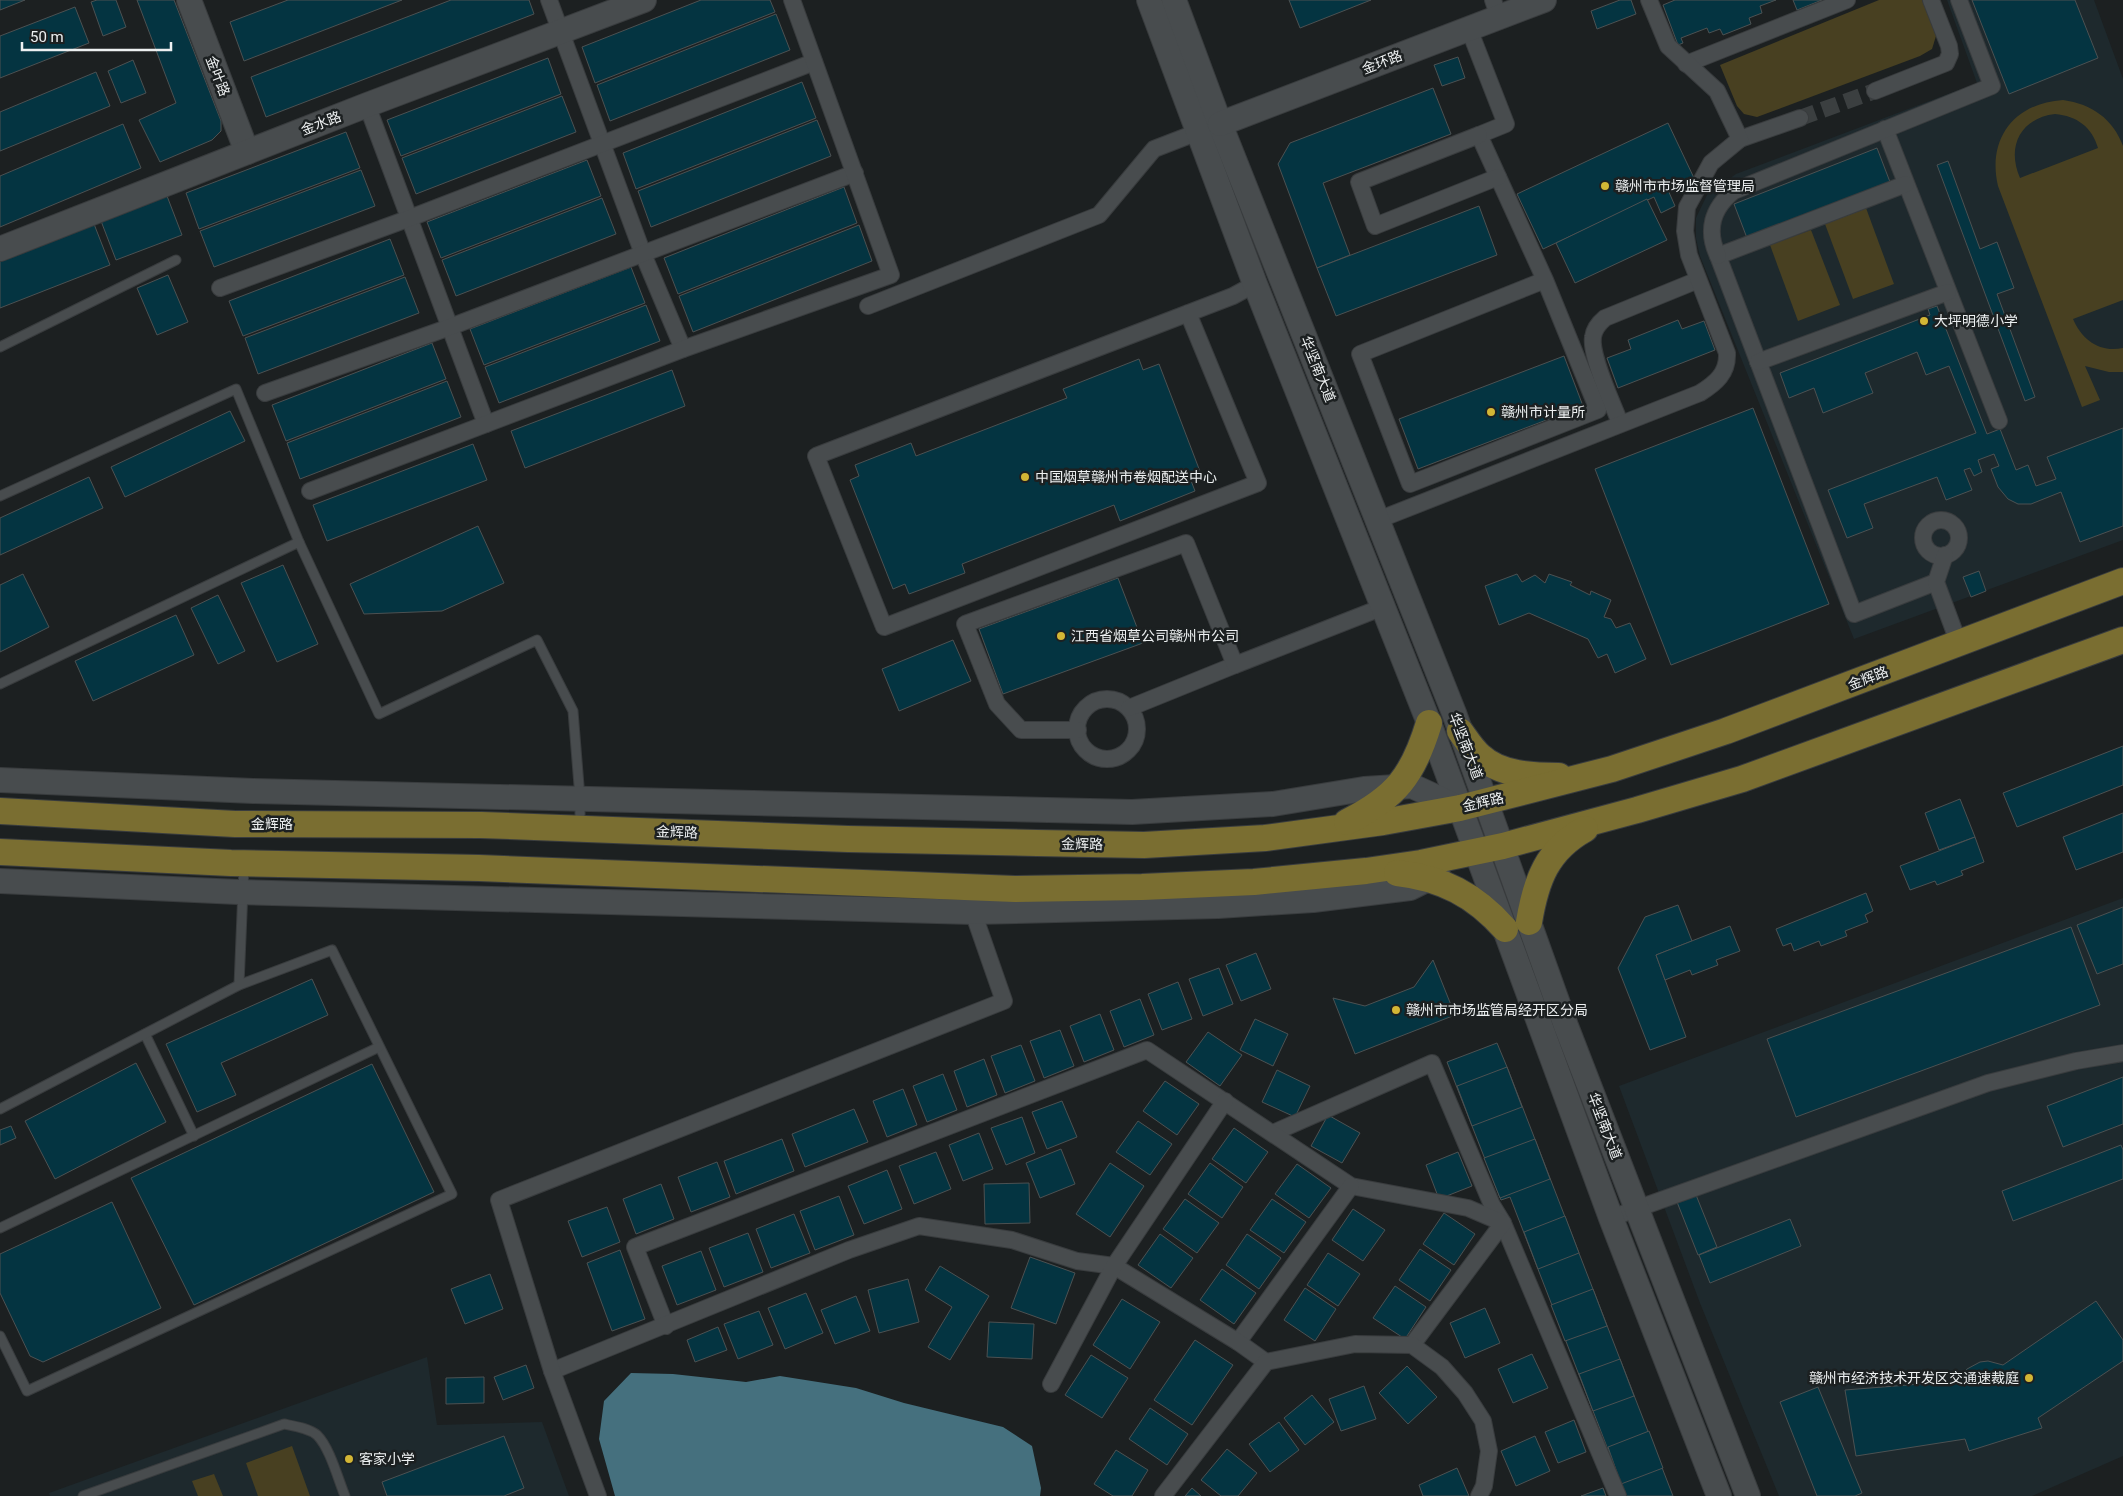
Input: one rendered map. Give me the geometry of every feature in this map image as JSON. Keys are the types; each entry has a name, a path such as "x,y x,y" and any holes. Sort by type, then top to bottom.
{"main road":[{"name":"金辉路","path":"0,811 236,824 481,825 848,839 1144,845 1265,838 1460,808 1590,775 1726,731 2123,581"},
{"path":"0,852 244,863 479,868 1015,889 1142,887 1235,882 1366,871 1421,863 1503,846 1742,779 2123,640"},
{"path":"1333,829 1383,801 1398,787 1413,767 1422,749 1429,724"},
{"path":"1460,731 1480,756 1502,768 1526,775 1590,775"},
{"path":"1366,871 1417,875 1430,879 1455,889 1517,926 1533,898 1539,878 1553,853 1569,838 1602,819"}],"street":[{"name":"金叶路","path":"189,0 247,152"},
{"path":"549,0 643,254 683,349"},
{"name":"金水路","path":"0,249 367,105 644,0"},
{"path":"310,491 683,349 891,274 792,0"},
{"name":"华坚南大道","path":"1150,0 1255,284 1384,608 1476,852 1517,926 1566,1026 1748,1496"},
{"name":"华坚南大道","path":"1174,0 1220,124 1378,520 1487,802 1503,846 1517,926 1611,1218 1719,1496"},
{"name":"金环路","path":"1220,124 1470,29 1496,9 1544,0"},
{"path":"1649,0 1668,46 1717,91 1740,140"},
{"path":"1686,64 1847,0"},
{"path":"1875,91 1946,63 1950,54 1949,46 1931,0"},
{"path":"1936,582 1854,614 1711,237 1714,216 1725,197 1734,190 1992,86 1959,0"},
{"path":"1470,29 1506,124 1359,182 1375,226 1498,177"},
{"path":"220,288 410,218 814,62"},
{"path":"367,105 486,424"},
{"path":"1378,520 1700,393 1714,384 1724,371 1727,353 1688,255 1687,207 1712,163 1740,140 1800,118"},
{"path":"1885,129 1999,421"},
{"path":"868,306 1099,215 1154,149 1198,132"},
{"path":"1479,135 1546,280 1598,410 1410,484 1360,354 1546,280"},
{"path":"265,393 450,327 854,173"},
{"path":"1718,256 1906,184"},
{"path":"1620,423 1593,351 1593,337 1596,328 1605,318 1698,280"},
{"path":"1188,314 1258,483 884,627 816,456 1188,314 1233,296 1255,284"},
{"path":"1758,362 1948,292"},
{"path":"1078,730 1021,730 997,704 965,624 1186,543 1235,666"},
{"path":"1945,555 1936,582 1959,644"},
{"path":"1129,708 1384,608"},
{"path":"1102,699 1112,699 1121,702 1135,716 1137,735 1127,751 1109,759 1093,755 1081,743 1078,730 1080,717 1085,709 1102,699"},
{"path":"0,780 253,791 1132,812 1273,804 1364,789 1412,786 1460,808"},
{"path":"0,881 244,892 973,912 1218,906 1313,900 1410,888 1430,879 1476,852"},
{"path":"598,1496 552,1371 499,1200 1004,1002 973,912"},
{"path":"666,1326 636,1247 1147,1050 1351,1186 1468,1208 1503,1223"},
{"path":"1611,1218 1988,1083 2123,1053"},
{"path":"1273,1134 1432,1063 1492,1205 1503,1223 1618,1496"},
{"path":"1051,1384 1114,1266 1225,1101"},
{"path":"1238,1342 1351,1186"},
{"path":"1412,1345 1503,1223"},
{"path":"552,1371 849,1250 919,1226 1012,1240 1077,1261 1114,1266 1238,1342 1266,1362"},
{"path":"1164,1496 1266,1362 1354,1344 1412,1345 1442,1367 1466,1393 1483,1421 1489,1451 1484,1486 1479,1496"}],"lane":[{"path":"0,347 176,260"},
{"path":"0,496 236,389 299,542 379,714 537,640 573,710 580,798 580,828"},
{"path":"0,684 299,542"},
{"path":"239,985 244,863"},
{"path":"0,1109 239,985 332,950 452,1194 26,1391 0,1336"},
{"path":"145,1034 194,1136"},
{"path":"0,1228 379,1047"},
{"path":"83,1496 284,1424 298,1426 317,1435 328,1455 345,1496"}],"shaded area":[{"path":"1879,0 1922,0 1936,36 1932,49 1920,56 1757,117 1744,114 1737,106 1720,65"},
{"name":"大坪明德小学","path":"1947,0 2094,0 2123,79 2123,540 1854,639 1700,256 1696,238 1696,218 1707,195 1736,174 1977,83"},
{"path":"2063,100 2092,109 2100,114 2113,128 2123,146 2123,300 2073,319 2081,333 2099,347 2107,349 2123,348 2123,372 2109,372 2085,366 2100,400 2082,407 1998,186 1997,153 2001,139 2008,126 2018,116 2031,108","holes":["2055,114 2077,120 2088,129 2098,148 2020,178 2015,155 2016,145 2025,128 2033,121 2043,117"]},
{"path":"1866,208 1894,284 1853,299 1825,224"},
{"path":"1811,230 1840,305 1798,321 1770,245"},
{"path":"2123,898 2123,1456 2032,1496 1779,1496 1700,1303 1619,1086"},
{"name":"客家小学","path":"427,1357 437,1425 542,1422 569,1496 50,1496 49,1493"},
{"path":"292,1446 310,1496 258,1496 246,1463"},
{"path":"214,1474 223,1496 198,1496 192,1481"}],"water":[{"path":"631,1373 673,1374 746,1382 780,1376 856,1388 904,1403 1003,1427 1032,1446 1041,1488 1040,1496 615,1496 599,1439 604,1401"}],"building":[{"path":"0,0 25,0 0,10"},
{"path":"97,0 116,0 126,27 103,36 91,2"},
{"path":"137,0 174,0 221,121 221,131 212,140 160,162 139,120 176,103"},
{"path":"288,0 402,0 244,61 230,22"},
{"path":"451,0 529,0 534,14 266,117 251,77"},
{"path":"701,0 770,0 775,12 595,83 582,47"},
{"path":"1289,0 1371,0 1300,28"},
{"path":"1620,0 1631,0 1636,14 1597,29 1591,11"},
{"path":"1675,0 1776,0 1760,6 1762,13 1749,18 1751,24 1723,35 1720,29 1709,33 1707,28 1681,38 1683,43 1678,45 1663,5"},
{"path":"1793,0 1822,0 1797,10"},
{"path":"1972,0 2075,0 2098,58 2009,94"},
{"path":"75,7 89,43 0,78 0,36"},
{"path":"776,14 790,50 610,121 597,85"},
{"path":"1458,57 1465,78 1442,86 1434,65"},
{"path":"548,58 561,94 401,156 387,120"},
{"path":"133,60 146,93 121,103 108,71"},
{"path":"96,72 110,106 0,151 0,112"},
{"path":"802,82 816,118 636,189 623,153"},
{"path":"1433,88 1451,134 1323,183 1350,255 1317,268 1278,164 1290,143"},
{"path":"562,96 576,132 416,194 402,158"},
{"path":"817,120 831,156 651,227 638,191"},
{"name":"赣州市市场监督管理局","path":"1668,123 1694,178 1668,190 1675,206 1661,213 1654,197 1543,249 1517,194"},
{"path":"123,124 141,168 0,227 0,176"},
{"path":"346,132 360,168 199,229 186,193"},
{"path":"1877,148 1890,182 1747,238 1734,204"},
{"path":"587,160 601,196 441,258 427,222"},
{"path":"1948,161 1980,249 1997,242 2014,288 1997,294 2035,397 2025,401 1937,165"},
{"path":"361,170 375,206 214,267 200,231"},
{"path":"844,187 857,223 678,294 664,258"},
{"path":"167,196 182,235 116,260 101,221"},
{"path":"602,198 616,234 456,296 442,260"},
{"path":"1647,199 1667,240 1575,283 1556,243"},
{"path":"1479,206 1497,255 1336,316 1317,268"},
{"path":"94,224 110,265 0,308 0,261"},
{"path":"859,225 872,261 693,332 679,296"},
{"path":"390,239 404,275 243,336 229,301"},
{"path":"631,267 645,303 484,365 470,329"},
{"path":"168,275 188,322 157,335 137,288"},
{"path":"405,277 419,313 258,374 245,338"},
{"path":"646,305 660,341 499,403 485,367"},
{"path":"1937,306 1987,434 2000,429 2016,470 2028,465 2036,486 2056,479 2047,457 2123,428 2123,526 2080,542 2061,492 2031,504 2018,504 2008,499 1998,487 1991,469 1999,466 1994,454 1978,460 1982,472 1974,476 1970,468 1964,470 1972,490 1946,500 1937,477 1864,504 1873,528 1847,538 1828,490 1976,433 1949,366 1926,375 1917,352 1865,373 1873,393 1823,413 1814,388 1789,398 1780,373 1930,315 1928,309"},
{"path":"1678,320 1682,329 1704,321 1715,350 1618,388 1607,358 1631,349 1628,340"},
{"path":"432,343 446,379 286,441 272,405"},
{"name":"赣州市计量所","path":"1564,356 1583,406 1418,469 1399,419"},
{"name":"中国烟草赣州市卷烟配送中心","path":"1139,359 1143,370 1159,364 1201,474 1190,478 1195,491 1120,521 1114,505 962,564 965,573 909,594 905,584 893,589 850,480 859,476 855,465 911,443 916,456 1067,398 1063,389"},
{"path":"672,370 685,406 525,468 511,431"},
{"path":"447,381 461,417 300,479 287,443"},
{"path":"1753,408 1829,604 1671,665 1595,469"},
{"path":"230,411 245,441 125,497 111,467"},
{"path":"473,444 487,480 327,541 313,505"},
{"path":"89,477 103,508 0,555 0,518"},
{"path":"478,526 504,583 442,611 364,614 350,584"},
{"path":"283,565 318,644 277,662 241,583"},
{"path":"1979,571 1986,591 1971,597 1963,577"},
{"path":"23,574 49,627 0,652 0,585"},
{"path":"1517,574 1522,582 1535,575 1545,583 1549,574 1572,582 1570,585 1590,595 1591,591 1611,600 1604,617 1611,619 1616,628 1630,623 1646,659 1615,673 1607,654 1598,658 1588,639 1529,613 1499,625 1485,586"},
{"name":"江西省烟草公司赣州市公司","path":"1118,578 1143,643 1003,694 979,629"},
{"path":"218,595 245,651 218,664 191,608"},
{"path":"176,615 194,655 93,701 75,661"},
{"path":"953,640 971,681 899,711 882,669"},
{"path":"2123,746 2123,785 2017,827 2003,793"},
{"path":"1960,799 1975,837 1939,850 1925,813"},
{"path":"2123,813 2123,852 2076,870 2063,837"},
{"path":"1975,837 1984,862 1961,871 1963,875 1937,885 1935,881 1910,890 1900,866"},
{"path":"1866,893 1873,911 1865,915 1868,922 1845,931 1847,936 1821,946 1819,941 1794,951 1791,943 1783,946 1776,929"},
{"path":"1678,905 1692,941 1656,955 1686,1037 1650,1050 1618,968 1645,917"},
{"path":"2123,907 2123,964 2097,974 2077,925"},
{"path":"1730,926 1740,951 1716,960 1718,965 1692,975 1690,970 1665,980 1656,955"},
{"path":"2071,927 2100,1005 1796,1117 1767,1039"},
{"path":"1256,953 1271,989 1241,1001 1226,965"},
{"name":"赣州市市场监管局经开区分局","path":"1433,960 1455,1015 1355,1054 1333,998 1365,1006 1414,987"},
{"path":"1219,968 1233,1004 1203,1016 1189,979"},
{"path":"312,979 328,1015 221,1063 236,1095 197,1112 166,1044"},
{"path":"1178,982 1192,1019 1162,1030 1148,994"},
{"path":"1140,999 1154,1035 1124,1047 1110,1011"},
{"path":"1100,1014 1114,1050 1084,1062 1070,1026"},
{"path":"1255,1019 1288,1034 1273,1066 1240,1050"},
{"path":"1060,1030 1074,1066 1044,1078 1030,1041"},
{"path":"1208,1032 1242,1055 1220,1086 1186,1062"},
{"path":"1497,1043 1673,1496 1626,1496 1510,1197 1501,1200 1447,1062"},
{"path":"1021,1045 1035,1081 1005,1093 991,1056"},
{"path":"984,1059 997,1095 967,1107 954,1071"},
{"path":"136,1063 166,1122 55,1179 25,1121"},
{"path":"372,1064 434,1192 194,1305 131,1178"},
{"path":"1507,1067 1522,1107 1472,1126 1457,1086"},
{"path":"1277,1070 1310,1086 1295,1117 1262,1102"},
{"path":"943,1074 957,1110 927,1122 913,1086"},
{"path":"2123,1077 2123,1124 2063,1147 2047,1106"},
{"path":"1165,1081 1199,1104 1177,1135 1143,1111"},
{"path":"903,1089 917,1125 887,1137 873,1101"},
{"path":"1062,1101 1077,1137 1047,1149 1032,1112"},
{"path":"854,1109 868,1142 805,1167 792,1134"},
{"path":"1328,1115 1360,1133 1342,1163 1311,1146"},
{"path":"1022,1117 1035,1153 1006,1165 991,1128"},
{"path":"1138,1121 1172,1144 1150,1175 1116,1152"},
{"path":"11,1126 16,1138 0,1145 0,1130"},
{"path":"1234,1128 1268,1152 1246,1183 1212,1159"},
{"path":"979,1133 993,1169 963,1181 949,1145"},
{"path":"782,1139 794,1171 736,1194 724,1161"},
{"path":"1535,1139 1550,1179 1500,1198 1484,1158"},
{"path":"2121,1145 2123,1150 2123,1179 2013,1221 2002,1191"},
{"path":"1061,1149 1075,1184 1040,1198 1026,1163"},
{"path":"936,1152 951,1189 914,1204 899,1166"},
{"path":"1458,1152 1472,1186 1439,1199 1426,1165"},
{"path":"717,1162 730,1197 691,1212 678,1177"},
{"path":"1110,1163 1144,1186 1110,1237 1076,1214"},
{"path":"1210,1163 1243,1187 1222,1218 1188,1194"},
{"path":"1297,1164 1331,1188 1309,1218 1275,1194"},
{"path":"887,1170 902,1209 864,1224 848,1186"},
{"path":"1029,1183 1030,1223 985,1224 984,1184"},
{"path":"661,1184 674,1219 636,1234 623,1199"},
{"path":"1696,1195 1717,1247 1698,1255 1677,1202"},
{"path":"839,1196 854,1235 815,1250 800,1211"},
{"path":"1185,1199 1219,1223 1197,1253 1163,1229"},
{"path":"1272,1199 1306,1222 1284,1253 1250,1230"},
{"path":"112,1202 161,1308 43,1362 30,1356 0,1293 0,1254"},
{"path":"607,1207 620,1242 582,1257 568,1221"},
{"path":"1353,1209 1385,1230 1363,1261 1332,1240"},
{"path":"1444,1213 1475,1234 1454,1265 1423,1244"},
{"path":"794,1214 810,1253 771,1268 756,1229"},
{"path":"1565,1216 1579,1253 1538,1269 1524,1232"},
{"path":"1790,1219 1801,1246 1710,1283 1699,1255"},
{"path":"748,1233 763,1272 724,1287 709,1248"},
{"path":"1160,1234 1193,1258 1171,1288 1138,1265"},
{"path":"1247,1234 1281,1258 1259,1289 1226,1265"},
{"path":"1420,1249 1451,1270 1430,1301 1399,1280"},
{"path":"620,1250 645,1319 612,1331 587,1263"},
{"path":"701,1251 716,1290 677,1305 662,1266"},
{"path":"1328,1253 1360,1274 1338,1306 1307,1285"},
{"path":"1030,1257 1075,1273 1056,1324 1011,1308"},
{"path":"940,1266 989,1296 950,1360 928,1347 952,1307 925,1290"},
{"path":"1222,1269 1256,1293 1234,1324 1200,1300"},
{"path":"490,1274 503,1309 465,1324 451,1289"},
{"path":"908,1279 919,1322 879,1333 868,1290"},
{"path":"1395,1286 1426,1307 1405,1339 1373,1318"},
{"path":"1305,1288 1336,1309 1315,1341 1284,1320"},
{"path":"1593,1289 1607,1326 1565,1341 1551,1305"},
{"path":"806,1293 823,1333 785,1349 768,1308"},
{"path":"856,1296 870,1331 835,1344 821,1310"},
{"path":"1122,1299 1160,1322 1130,1369 1093,1345"},
{"name":"赣州市经济技术开发区交通速裁庭","path":"2096,1301 2123,1340 2123,1361 2038,1418 2042,1428 1969,1451 1965,1439 1856,1456 1845,1390 1958,1381 1967,1369 1980,1362 1988,1361 2003,1365"},
{"path":"1485,1308 1500,1343 1465,1358 1450,1323"},
{"path":"759,1311 773,1345 738,1359 724,1324"},
{"path":"989,1322 1034,1324 1032,1359 987,1357"},
{"path":"718,1327 727,1350 695,1362 687,1340"},
{"path":"1195,1340 1233,1365 1192,1425 1154,1400"},
{"path":"1532,1354 1548,1388 1513,1403 1498,1369"},
{"path":"1091,1355 1128,1378 1102,1418 1065,1395"},
{"path":"1620,1359 1634,1396 1593,1411 1579,1374"},
{"path":"526,1365 534,1388 503,1400 494,1377"},
{"path":"1407,1366 1437,1397 1408,1424 1379,1393"},
{"path":"484,1377 484,1403 446,1404 446,1378"},
{"path":"1364,1386 1376,1419 1341,1431 1329,1399"},
{"path":"1818,1387 1862,1493 1855,1496 1817,1496 1780,1402"},
{"path":"1312,1395 1334,1422 1305,1445 1284,1418"},
{"path":"1150,1408 1188,1434 1167,1465 1129,1439"},
{"path":"1574,1420 1586,1452 1558,1463 1545,1432"},
{"path":"1279,1422 1299,1450 1270,1472 1249,1444"},
{"path":"1649,1431 1663,1468 1621,1484 1608,1447"},
{"path":"504,1436 524,1488 504,1496 387,1496 382,1482"},
{"path":"1535,1436 1550,1471 1516,1486 1501,1451"},
{"path":"1227,1449 1257,1473 1238,1496 1221,1496 1201,1480"},
{"path":"1116,1450 1148,1470 1132,1496 1113,1496 1094,1484"},
{"path":"1457,1468 1469,1496 1423,1496 1419,1485"},
{"path":"1192,1488 1201,1496 1185,1496"},
{"path":"1603,1488 1606,1496 1581,1496"}],"tunnel":[{"path":"1800,118 1875,91"}],"place":[{"name":"赣州市市场监督管理局","path":"1605,186"},
{"name":"大坪明德小学","path":"1924,321"},
{"name":"赣州市计量所","path":"1491,412"},
{"name":"中国烟草赣州市卷烟配送中心","path":"1025,477"},
{"name":"江西省烟草公司赣州市公司","path":"1061,636"},
{"name":"赣州市市场监管局经开区分局","path":"1396,1010"},
{"name":"赣州市经济技术开发区交通速裁庭","path":"2029,1378"},
{"name":"客家小学","path":"349,1459"}]}
